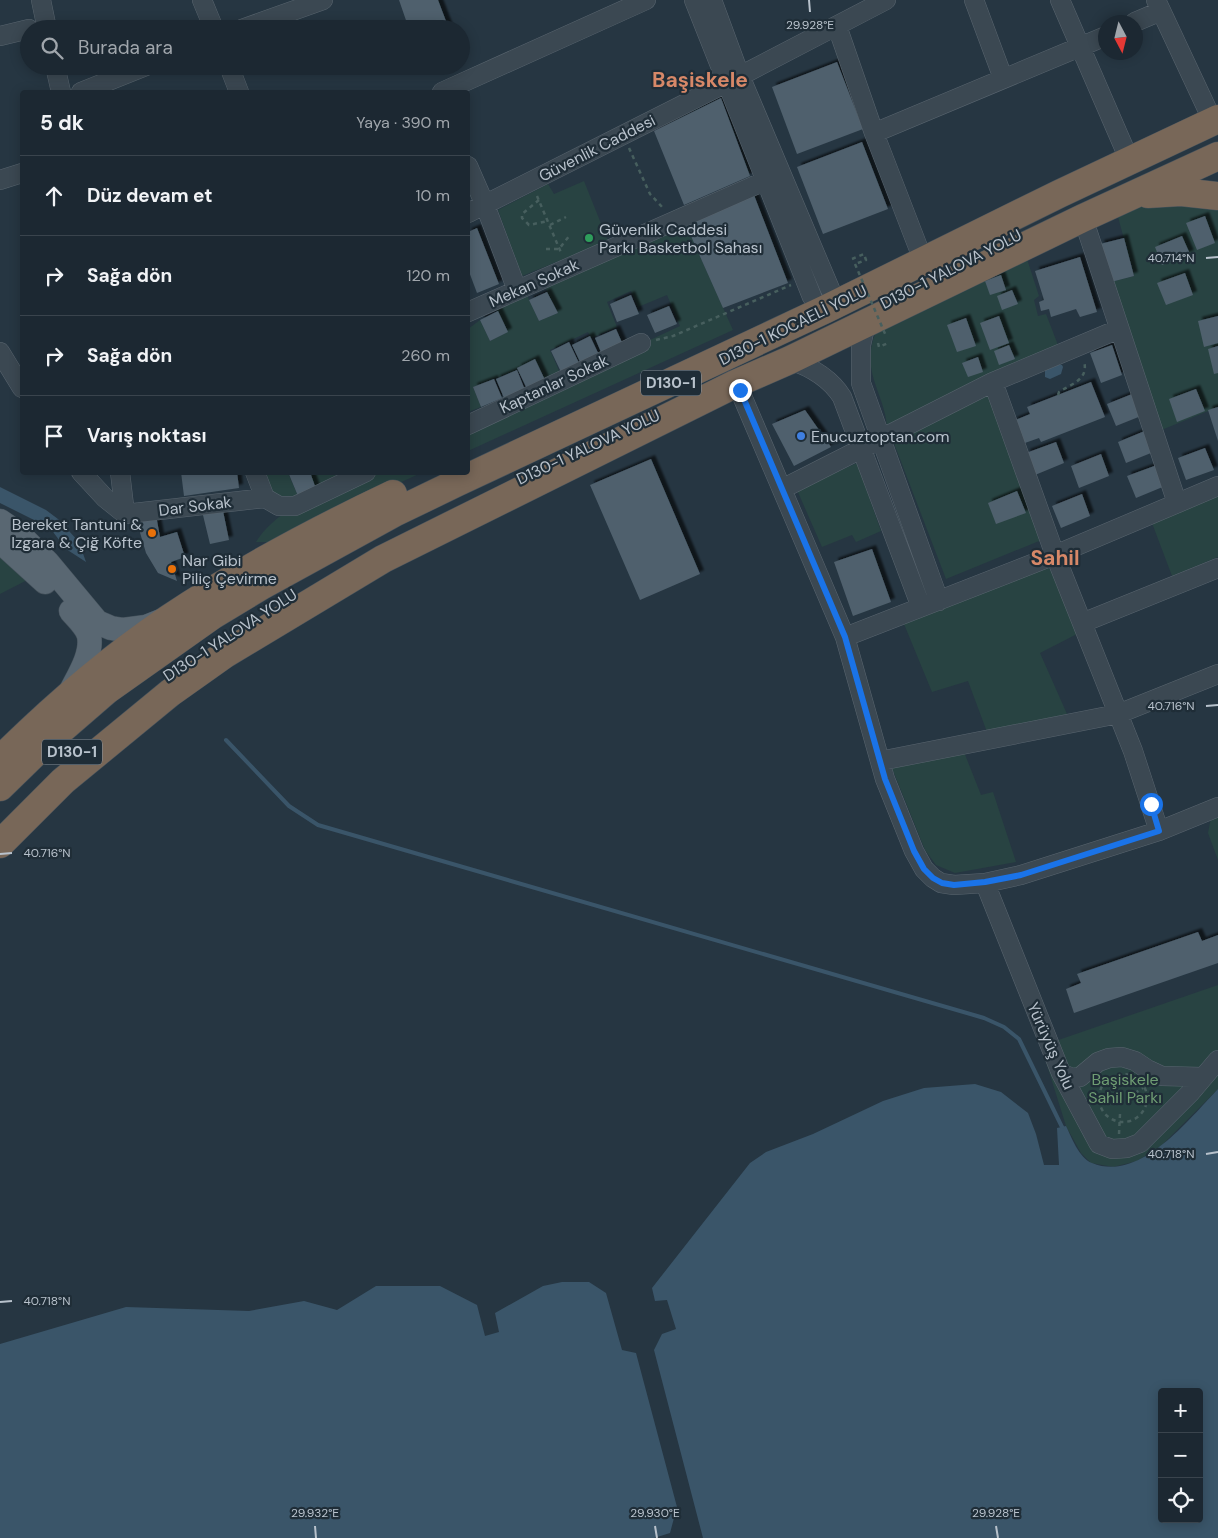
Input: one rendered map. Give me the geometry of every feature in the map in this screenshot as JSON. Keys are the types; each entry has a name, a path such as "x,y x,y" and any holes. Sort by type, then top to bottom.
{"highway":[{"path":"470,458 815,288 918,247 1125,150 1215,112"},
{"name":"D130-1 KOCAELİ YOLU","path":"0,787 40,748 107,690 221,610 260,586 394,513 826,309 1059,194 1215,112"},
{"name":"D130-1 YALOVA YOLU","path":"0,818 45,775 146,689 266,610 370,550 780,355 951,271 1072,207 1218,143"},
{"path":"0,844 62,781 170,692 225,654 383,559 735,384 790,360 876,330 1083,218 1218,156"},
{"path":"951,271 1121,202 1153,193 1182,192 1218,196"},
{"path":"0,760 34,726 67,698 115,658 168,619 236,576 358,511 434,475"},
{"path":"394,513 437,475"}],"main road":[{"path":"1,528 19,534 47,562 97,622 111,628 123,630 146,626 168,619"},
{"path":"1,528 36,572 82,623 89,635 86,657 67,698"}],"street":[{"path":"39,20 41,0"},
{"path":"202,0 210,20"},
{"path":"267,20 323,0"},
{"path":"446,90 646,0"},
{"path":"694,0 733,79 815,288"},
{"path":"712,0 733,79 765,181 815,288"},
{"name":"Güvenlik Caddesi","path":"470,212 886,0"},
{"path":"974,0 1003,78"},
{"path":"1060,0 1125,150"},
{"path":"1143,16 1159,5 1215,112"},
{"path":"837,26 874,133 918,247"},
{"path":"0,36 20,32"},
{"path":"874,133 1098,40"},
{"path":"58,75 61,90"},
{"path":"86,90 124,75"},
{"path":"232,75 238,90"},
{"path":"470,171 517,290"},
{"path":"0,180 20,174"},
{"name":"Mekan Sokak","path":"470,311 765,181"},
{"path":"1083,218 1177,504"},
{"path":"782,489 993,382 1119,329"},
{"path":"876,330 861,345 861,383 930,604"},
{"name":"Kaptanlar Sokak","path":"470,423 641,343"},
{"path":"0,352 20,385"},
{"path":"790,360 824,377 838,391 846,405 862,449 930,604"},
{"path":"993,382 1055,554 1146,785 1159,831"},
{"path":"735,384 740,390 845,637 885,779 899,815 914,851 924,869 933,878 942,883 954,885 985,882 1021,875 1159,831 1218,807"},
{"path":"84,475 105,498 125,514"},
{"path":"120,475 125,514"},
{"path":"256,475 264,498 279,506 295,506 360,475"},
{"path":"845,637 1055,554 1218,486"},
{"name":"Dar Sokak","path":"125,514 264,498"},
{"path":"1082,623 1218,568"},
{"path":"880,762 1118,714 1218,674"},
{"name":"Yürüyüş Yolu","path":"985,882 1061,1073 1099,1144 1112,1149 1118,1148"},
{"path":"1061,1073 1072,1078 1080,1077 1098,1062 1122,1057 1135,1060 1147,1069 1162,1076 1202,1077"},
{"path":"1118,1148 1127,1148 1140,1144 1190,1093 1218,1060"}],"path":[{"path":"623,135 650,194 664,209 682,218"},
{"path":"532,181 567,268"},
{"path":"539,200 522,214 522,218 529,225 548,221"},
{"path":"550,225 566,217"},
{"path":"559,249 570,235"},
{"path":"546,249 559,249"},
{"path":"852,259 864,254 866,260 855,264 876,330 876,340 879,347 888,342"},
{"path":"673,336 815,288"},
{"path":"1058,395 1062,390 1079,381 1085,372 1085,365 1079,346"},
{"path":"1126,1074 1134,1077 1145,1088 1146,1104 1136,1118 1120,1122 1107,1116 1102,1110 1099,1096 1101,1088 1111,1077 1126,1074"},
{"path":"1118,1148 1120,1114"}],"green space":[{"path":"584,181 608,241 522,276 498,210 548,184 554,194"},
{"path":"1129,204 1218,204 1218,407 1159,431 1111,282 1134,276 1118,217"},
{"path":"686,225 733,330 470,450 470,424 680,326 667,295 638,307 631,291 607,302 617,327 591,338 588,332 550,350 560,373 545,380 535,360 517,368 517,370 473,387 481,407 470,411 470,328 480,320 490,341 507,332 494,304 525,291 539,321 558,313 547,292 545,282"},
{"path":"1027,259 1039,296 1034,300 1038,316 1046,314 1058,345 986,376 1044,539 946,579 887,425 874,381 870,359 871,347 875,334"},
{"path":"857,463 881,531 856,542 852,535 822,547 797,490"},
{"path":"266,475 289,475 298,496 278,496 273,491"},
{"path":"311,475 335,475 336,476 316,489"},
{"path":"362,475 417,475 271,542 256,542 277,519 305,500"},
{"path":"1218,495 1218,557 1172,576 1152,523"},
{"path":"0,547 37,575 0,594"},
{"path":"1049,567 1077,634 1040,653 1067,714 987,732 968,681 932,692 904,624"},
{"path":"964,752 981,795 993,792 1016,862 955,873 936,865 925,850 892,768"},
{"path":"1218,814 1218,860 1208,833 1211,817"},
{"name":"Başiskele Sahil Parkı","path":"1218,985 1218,1089 1161,1146 1137,1161 1113,1167 1091,1163 1081,1153 1066,1126 1041,1046"}],"water":[{"path":"1058,364 1063,367 1061,374 1050,379 1045,377 1045,370"},
{"path":"0,487 46,510 58,519 79,542 86,562 66,549 50,528 0,503"},
{"path":"975,1084 1001,1092 1028,1113 1044,1165 1059,1165 1057,1128 1066,1126 1083,1157 1092,1163 1110,1167 1128,1164 1162,1145 1218,1089 1218,1538 703,1538 654,1350 662,1334 676,1329 667,1300 655,1301 652,1288 750,1163 766,1152 813,1134 883,1101 924,1088"},
{"path":"562,1282 589,1282 606,1293 622,1350 636,1353 677,1507 670,1533 654,1538 0,1538 0,1344 126,1307 249,1311 304,1301 337,1310 376,1286 440,1286 477,1305 485,1336 499,1332 495,1313 543,1286"}],"building":[{"path":"399,0 438,0 446,20 406,20"},
{"path":"837,62 863,129 797,154 772,87"},
{"path":"721,98 750,176 684,205 654,131"},
{"path":"862,142 888,209 823,234 797,167"},
{"path":"754,195 788,283 723,308 686,225"},
{"path":"1205,216 1215,243 1197,250 1186,223"},
{"path":"477,228 499,284 477,293 470,274 470,231"},
{"path":"1182,236 1190,254 1162,265 1155,247"},
{"path":"1124,238 1134,276 1111,282 1100,244"},
{"path":"1080,257 1097,312 1080,317 1076,309 1051,317 1049,309 1041,311 1039,302 1044,300 1035,271"},
{"path":"1185,273 1193,295 1166,305 1157,283"},
{"path":"1001,275 1006,290 990,295 985,281"},
{"path":"1012,290 1018,304 1002,310 997,296"},
{"path":"547,292 558,313 539,321 529,300"},
{"path":"631,295 639,314 617,322 610,304"},
{"path":"669,306 677,324 655,333 647,315"},
{"path":"498,311 508,332 490,341 480,320"},
{"path":"999,316 1009,343 990,350 980,323"},
{"path":"1218,316 1218,343 1204,347 1198,321"},
{"path":"966,318 976,346 957,352 947,325"},
{"path":"616,329 624,347 603,357 595,338"},
{"path":"590,336 600,357 582,366 572,345"},
{"path":"569,342 579,363 561,372 551,351"},
{"path":"1009,345 1015,359 999,365 994,351"},
{"path":"1112,345 1122,375 1101,383 1090,353"},
{"path":"1218,346 1218,373 1214,374 1208,349"},
{"path":"978,357 983,372 968,377 962,363"},
{"path":"535,359 545,380 527,389 517,368"},
{"path":"517,370 525,390 504,398 496,379"},
{"path":"494,379 502,398 481,407 473,387"},
{"path":"1091,382 1105,417 1041,442 1039,438 1022,444 1013,421 1030,414 1027,407"},
{"path":"1196,389 1205,411 1177,422 1169,399"},
{"path":"1137,392 1146,414 1116,426 1107,404"},
{"path":"1218,407 1218,441 1208,410"},
{"name":"Enucuztoptan.com","path":"805,410 831,447 794,466 772,424"},
{"path":"1147,430 1156,451 1126,463 1118,442"},
{"path":"1056,442 1064,463 1035,475 1026,453"},
{"path":"1205,448 1214,470 1186,480 1178,458"},
{"path":"1101,454 1109,476 1079,488 1071,466"},
{"path":"651,459 700,574 640,600 590,485"},
{"path":"1157,465 1165,486 1136,498 1127,476"},
{"path":"181,475 237,475 239,488 184,496"},
{"path":"289,475 311,475 316,489 298,496"},
{"path":"1017,491 1026,513 996,524 988,503"},
{"path":"1082,494 1090,516 1061,528 1052,506"},
{"path":"222,506 229,540 210,544 202,511"},
{"path":"156,515 160,537 177,532 185,557 171,562 177,581 158,573 146,553 136,519"},
{"path":"872,549 891,602 853,616 834,562"},
{"path":"1198,932 1202,941 1218,935 1218,963 1074,1013 1066,989 1081,983 1077,974"}],"waterway":[{"path":"226,740 289,806 318,825 984,1018 1004,1027 1019,1039 1062,1127"}],"place":[{"name":"Güvenlik Caddesi Parkı Basketbol Sahası","path":"589,238"},
{"name":"Enucuztoptan.com","path":"801,436"},
{"name":"Bereket Tantuni & Izgara & Çiğ Köfte","path":"152,533"},
{"name":"Nar Gibi Piliç Çevirme","path":"172,569"}],"district":[{"name":"Başiskele","path":"700,80"},
{"name":"Sahil","path":"1055,558"}],"route":[{"path":"740,390 845,637 885,779 914,851 924,869 933,878 942,883 954,885 985,882 1021,875 1159,831 1151,804"}]}
